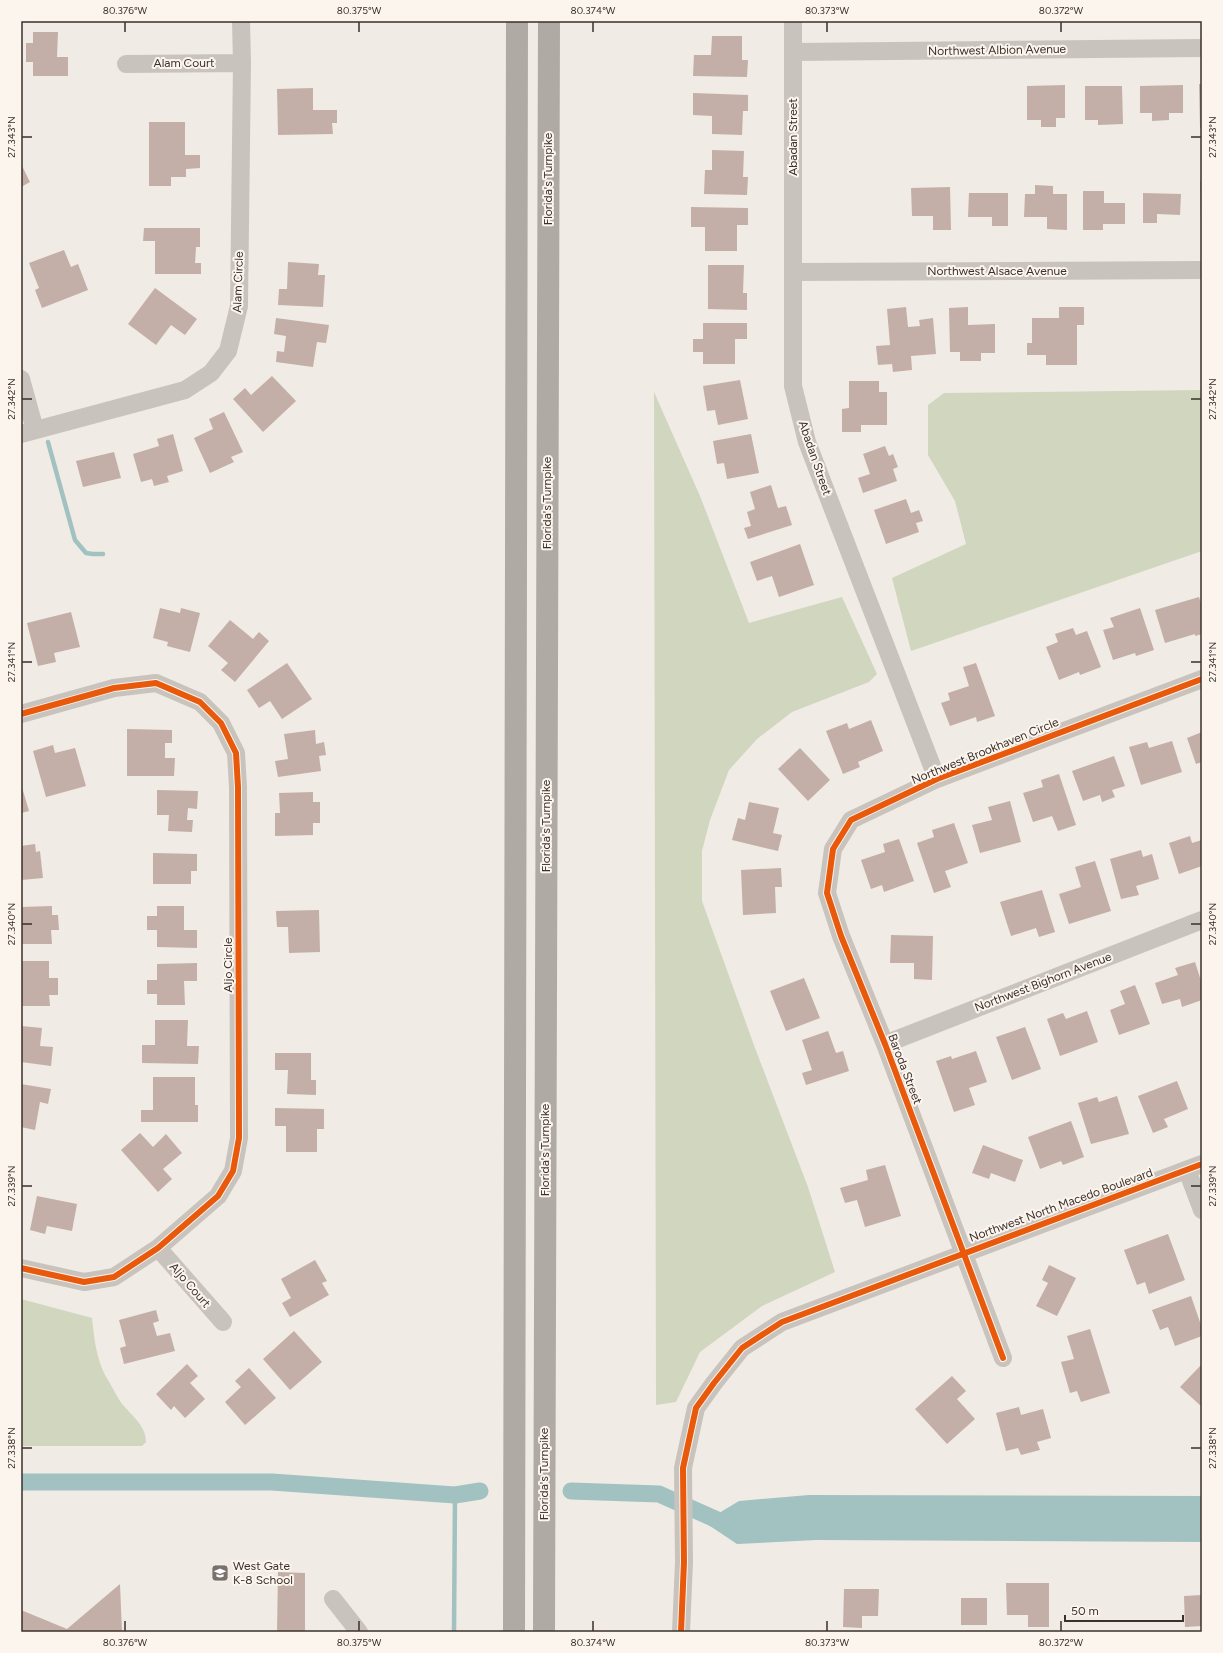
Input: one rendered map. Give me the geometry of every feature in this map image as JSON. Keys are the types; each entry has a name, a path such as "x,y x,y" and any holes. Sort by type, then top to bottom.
{"highway":[{"path":"514,1632 517,21"},
{"name":"Florida's Turnpike","path":"544,1632 549,21"}],"street":[{"name":"Alam Circle","path":"28,432 185,390 211,373 228,351 239,306 242,63 241,21"},
{"name":"Abadan Street","path":"793,21 793,386 807,442 937,779"},
{"name":"Northwest Albion Avenue","path":"793,52 1202,48"},
{"name":"Alam Court","path":"126,64 242,63"},
{"name":"Northwest Alsace Avenue","path":"793,272 1202,270"},
{"path":"21,379 28,432"},
{"name":"Northwest Brookhaven Circle","path":"827,893 833,849 851,820 937,779 1202,679"},
{"name":"Aljo Circle","path":"21,714 114,688 156,683 200,702 221,723 236,753 238,786 239,1138 233,1171 218,1196 158,1248 114,1277 84,1282 21,1268"},
{"name":"Baroda Street","path":"827,893 841,936 884,1044 1003,1358"},
{"name":"Northwest Bighorn Avenue","path":"884,1044 1202,920"},
{"path":"1194,1167 1202,1210"},
{"name":"Northwest North Macedo Boulevard","path":"681,1632 684,1562 683,1468 696,1408 714,1382 742,1348 782,1322 1194,1167"},
{"name":"Aljo Court","path":"158,1248 223,1322"},
{"path":"333,1599 359,1632"}],"green space":[{"path":"1202,390 1202,551 911,651 892,578 966,544 955,501 928,455 928,405 944,393"},
{"path":"654,392 700,496 749,623 842,597 877,674 869,682 792,712 757,739 729,770 710,820 702,851 702,901 755,1048 808,1187 835,1272 762,1306 700,1352 676,1402 656,1405"},
{"path":"21,1299 92,1318 99,1361 120,1401 143,1430 146,1442 142,1446 21,1446"}],"water":[{"path":"809,1495 1202,1496 1202,1542 816,1540 737,1544 704,1522 739,1501"}],"building":[{"path":"33,32 58,32 57,57 68,57 68,76 33,76 33,62 26,62 26,43 33,43"},
{"path":"712,36 742,36 742,60 748,60 747,77 693,76 694,55 711,55"},
{"path":"1199,84 1202,84 1202,128 1200,128"},
{"path":"1065,85 1065,118 1056,118 1056,127 1041,127 1041,120 1027,120 1027,86"},
{"path":"1183,85 1183,113 1169,113 1169,120 1152,121 1152,113 1140,113 1140,86"},
{"path":"1085,86 1122,86 1123,124 1098,125 1098,120 1085,120"},
{"path":"313,88 313,110 337,110 337,123 332,123 333,134 278,135 277,89"},
{"path":"693,93 748,95 748,111 743,111 742,135 712,134 712,116 693,115"},
{"path":"149,122 185,122 185,155 200,155 200,168 186,169 186,177 171,177 171,186 149,186"},
{"path":"712,150 744,151 743,177 748,177 747,195 704,194 705,170 712,170"},
{"path":"21,164 30,182 21,187"},
{"path":"1200,181 1202,181 1202,221 1201,221"},
{"path":"1035,185 1053,186 1053,194 1067,194 1067,230 1047,229 1047,217 1024,217 1025,194 1035,194"},
{"path":"950,187 951,230 933,230 933,216 912,216 911,188"},
{"path":"1083,191 1104,191 1104,203 1125,203 1125,224 1103,224 1103,230 1083,230"},
{"path":"969,193 1008,193 1008,226 992,226 992,217 968,217"},
{"path":"1143,193 1181,194 1180,215 1157,214 1157,223 1143,223"},
{"path":"691,207 748,208 748,225 737,225 737,251 705,251 705,227 691,227"},
{"path":"144,228 200,228 200,247 196,247 195,263 201,263 201,274 155,274 155,241 143,241"},
{"path":"64,250 71,267 78,264 88,290 42,308 35,290 39,288 29,263"},
{"path":"288,262 319,264 318,275 325,275 323,307 278,305 279,289 287,289"},
{"path":"708,265 744,265 743,293 747,293 747,310 708,309"},
{"path":"155,288 197,319 185,335 171,325 156,345 128,324"},
{"path":"906,307 908,327 920,326 919,320 933,318 936,354 911,356 912,370 893,372 892,364 878,365 876,346 890,345 887,309"},
{"path":"968,307 968,325 995,324 995,353 981,353 981,361 960,361 960,352 950,352 949,308"},
{"path":"1059,307 1084,307 1084,325 1077,325 1077,365 1046,365 1046,355 1027,355 1027,343 1032,343 1032,318 1059,318"},
{"path":"276,318 329,325 326,343 317,342 313,367 276,362 277,351 284,352 286,336 274,334"},
{"path":"703,323 747,323 747,339 735,339 735,364 703,364 703,352 693,352 693,339 703,339"},
{"path":"272,376 296,401 263,432 233,399 245,388 251,395"},
{"path":"740,380 748,419 718,425 715,410 707,411 703,386"},
{"path":"849,381 879,381 879,392 887,392 887,425 861,425 861,432 842,432 842,409 849,408"},
{"path":"224,412 243,452 231,457 234,462 210,473 194,438 213,429 209,419"},
{"path":"173,434 183,471 167,476 169,482 154,486 152,479 141,482 133,454 159,446 157,439"},
{"path":"751,434 759,473 727,479 724,463 717,464 713,441"},
{"path":"885,446 889,456 893,454 898,467 893,469 897,481 863,493 858,478 870,474 863,454"},
{"path":"114,452 121,478 83,487 76,461"},
{"path":"771,485 778,508 786,506 792,525 748,539 744,528 751,526 747,512 755,509 750,492"},
{"path":"906,499 911,513 919,510 923,521 916,523 919,532 886,544 874,510"},
{"path":"800,544 814,585 779,597 772,576 757,581 750,562"},
{"path":"1199,597 1202,606 1202,634 1195,636 1195,634 1165,643 1155,610"},
{"path":"160,608 180,613 181,608 200,613 190,652 167,646 168,642 153,638"},
{"path":"1140,608 1154,650 1136,656 1135,653 1113,660 1103,630 1114,627 1110,618"},
{"path":"71,612 80,647 54,653 56,662 38,666 27,623"},
{"path":"230,620 253,639 259,632 269,641 235,682 221,670 228,663 208,646"},
{"path":"1073,628 1076,635 1087,631 1101,667 1080,675 1079,672 1059,680 1046,647 1058,642 1055,634"},
{"path":"287,663 312,699 282,719 270,701 259,708 247,690"},
{"path":"976,663 995,716 977,722 976,717 950,726 941,703 950,700 948,693 969,686 963,667"},
{"path":"871,720 883,751 858,762 860,767 843,774 826,731 847,723 849,729"},
{"path":"127,729 172,730 172,743 165,743 165,758 175,758 174,776 127,776"},
{"path":"315,730 316,744 324,742 326,755 319,756 321,771 278,777 275,761 288,759 284,734"},
{"path":"1202,732 1202,762 1196,764 1187,738"},
{"path":"1172,741 1182,772 1141,785 1129,747 1147,742 1149,748"},
{"path":"53,745 55,753 75,748 86,786 46,797 33,751"},
{"path":"800,748 830,780 808,801 778,769"},
{"path":"1114,756 1125,786 1112,790 1115,797 1102,802 1100,795 1083,801 1072,771"},
{"path":"1059,774 1076,825 1058,831 1052,816 1033,822 1023,793 1043,787 1041,780"},
{"path":"21,784 29,811 21,813"},
{"path":"157,790 198,791 197,809 188,808 187,820 193,820 192,832 168,831 169,815 157,815"},
{"path":"313,792 313,802 320,802 320,823 313,823 313,835 275,836 275,813 280,813 279,793"},
{"path":"1010,801 1021,842 980,853 972,825 992,820 988,807"},
{"path":"749,802 779,808 773,833 782,835 778,851 732,840 738,818 745,820"},
{"path":"954,823 968,863 945,871 951,887 934,893 917,843 934,837 932,830"},
{"path":"1190,836 1192,843 1202,840 1202,866 1179,874 1169,843"},
{"path":"899,839 914,881 884,892 882,885 871,889 861,860 885,852 883,844"},
{"path":"35,844 36,852 40,851 43,878 21,880 21,846"},
{"path":"1141,850 1143,857 1152,854 1159,879 1136,886 1139,895 1121,899 1110,859"},
{"path":"153,853 197,854 197,871 191,871 191,884 153,884"},
{"path":"1095,861 1111,911 1069,924 1059,894 1081,887 1075,867"},
{"path":"781,868 782,887 775,887 776,913 743,915 741,870"},
{"path":"1042,890 1055,932 1039,937 1036,928 1011,936 1000,902"},
{"path":"52,906 52,915 58,915 59,930 51,930 52,944 21,944 21,907"},
{"path":"157,906 184,906 184,930 197,930 197,948 157,947 157,930 147,930 147,916 157,916"},
{"path":"319,910 320,952 289,953 288,927 277,927 276,911"},
{"path":"891,935 933,936 932,980 914,979 914,963 890,963"},
{"path":"21,961 49,961 49,978 58,978 58,995 49,995 50,1006 21,1006"},
{"path":"1195,962 1202,984 1202,1000 1182,1007 1180,999 1162,1004 1155,983 1178,975 1175,968"},
{"path":"197,963 197,981 184,981 185,1005 157,1005 157,994 147,994 147,980 157,980 157,964"},
{"path":"804,978 820,1018 786,1031 770,991"},
{"path":"1135,985 1150,1024 1119,1035 1110,1010 1125,1004 1120,991"},
{"path":"1087,1011 1098,1042 1060,1056 1047,1019 1063,1013 1066,1019"},
{"path":"155,1020 188,1020 187,1046 199,1046 198,1064 142,1063 142,1045 155,1045"},
{"path":"21,1026 42,1028 40,1046 53,1047 51,1066 21,1062"},
{"path":"1025,1027 1041,1069 1012,1080 996,1037"},
{"path":"828,1031 836,1053 843,1051 849,1071 806,1085 802,1073 812,1070 802,1040"},
{"path":"976,1051 987,1082 969,1088 975,1105 954,1112 936,1061 951,1056 952,1059"},
{"path":"275,1053 311,1053 311,1080 316,1080 316,1095 287,1094 288,1070 275,1070"},
{"path":"153,1077 195,1077 195,1105 198,1105 198,1122 141,1122 141,1110 153,1110"},
{"path":"1177,1081 1188,1109 1164,1119 1168,1127 1153,1133 1138,1096"},
{"path":"21,1084 51,1089 48,1104 40,1102 35,1130 21,1127"},
{"path":"1117,1096 1129,1134 1091,1144 1078,1103 1097,1097 1099,1102"},
{"path":"275,1108 324,1109 324,1129 317,1129 317,1152 286,1152 286,1126 275,1126"},
{"path":"1071,1121 1084,1157 1063,1165 1061,1161 1040,1169 1028,1137"},
{"path":"140,1133 153,1147 166,1134 182,1153 163,1169 172,1179 158,1192 121,1150"},
{"path":"983,1145 1023,1160 1015,1182 991,1173 989,1179 972,1173"},
{"path":"885,1165 901,1216 865,1227 857,1200 845,1203 840,1188 868,1180 866,1170"},
{"path":"37,1196 77,1204 72,1231 47,1226 45,1234 30,1230"},
{"path":"1168,1234 1185,1280 1149,1294 1145,1282 1137,1285 1124,1250"},
{"path":"315,1260 327,1281 322,1283 329,1295 290,1317 282,1303 291,1298 281,1279"},
{"path":"1049,1265 1076,1278 1057,1316 1036,1306 1048,1283 1042,1280"},
{"path":"1191,1296 1202,1328 1202,1336 1175,1346 1168,1327 1160,1330 1152,1310"},
{"path":"156,1310 159,1321 153,1323 157,1336 170,1333 175,1351 124,1364 120,1348 126,1346 119,1320"},
{"path":"1090,1329 1110,1393 1081,1402 1077,1391 1070,1393 1061,1362 1074,1359 1067,1336"},
{"path":"294,1331 322,1362 290,1390 263,1359"},
{"path":"187,1364 198,1376 190,1383 205,1399 185,1418 174,1406 171,1410 156,1394"},
{"path":"1202,1364 1202,1407 1180,1387"},
{"path":"249,1368 276,1398 245,1425 225,1402 241,1387 235,1381"},
{"path":"952,1376 966,1391 957,1399 975,1419 947,1444 915,1409"},
{"path":"1019,1407 1021,1415 1043,1409 1051,1438 1037,1442 1040,1450 1021,1455 1018,1448 1006,1451 996,1413"},
{"path":"278,1572 305,1573 305,1632 277,1632"},
{"path":"1006,1583 1049,1583 1049,1627 1028,1627 1028,1615 1007,1615"},
{"path":"120,1584 122,1632 21,1632 21,1610 67,1629"},
{"path":"844,1589 879,1589 878,1616 862,1616 862,1628 843,1627"},
{"path":"1202,1595 1202,1626 1185,1627 1184,1596"},
{"path":"961,1598 987,1598 987,1625 961,1625"}],"waterway":[{"path":"48,442 75,540 86,553 103,554"},
{"path":"21,1482 272,1482 455,1495 480,1491"},
{"path":"571,1491 659,1494 733,1527"},
{"path":"454,1632 455,1495"}],"cycle path":[{"path":"1003,1358 885,1044 841,936 827,893 833,849 851,820 937,779 1202,679"},
{"path":"21,714 114,688 156,683 200,702 221,723 236,753 238,787 239,1138 233,1171 218,1196 158,1248 114,1277 84,1282 21,1268"},
{"path":"681,1632 684,1562 683,1468 696,1408 742,1348 782,1322 1202,1164"}],"place":[{"name":"West Gate K-8 School","path":"220,1573"}]}
